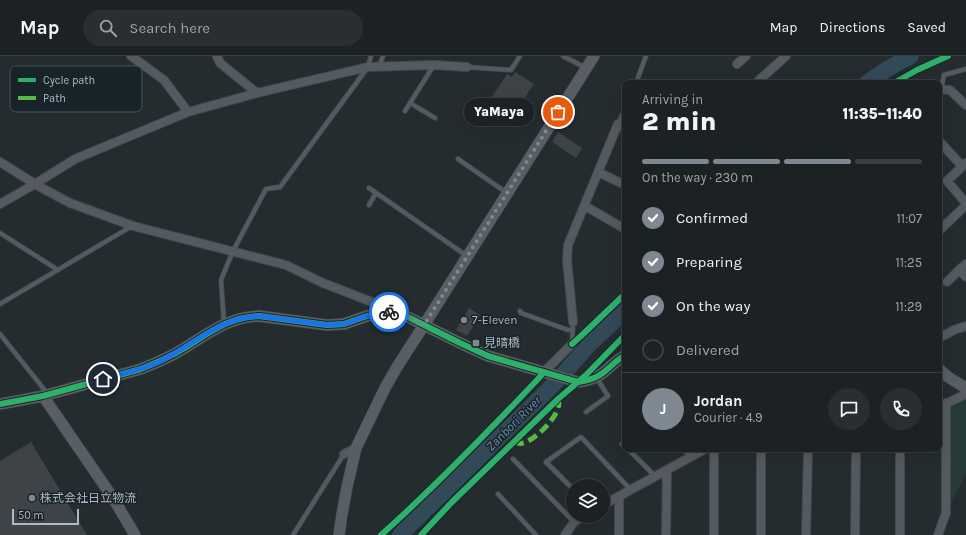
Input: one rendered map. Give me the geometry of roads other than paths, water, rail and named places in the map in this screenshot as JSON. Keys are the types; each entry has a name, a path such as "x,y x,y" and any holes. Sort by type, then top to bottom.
{"street":[{"path":"131,56 164,80 188,112"},
{"path":"216,56 220,63 257,93"},
{"path":"339,535 343,507 356,448 385,388 397,366 594,56"},
{"path":"737,64 746,56"},
{"path":"759,80 786,56"},
{"path":"0,204 35,184 75,158 188,112 257,93 368,67 434,65 467,67"},
{"path":"942,89 950,90 966,105"},
{"path":"573,326 567,260 568,245 598,172 622,126"},
{"path":"942,144 964,165 947,181 966,204 942,228"},
{"path":"0,162 35,184 70,203 133,226 286,265 323,283 377,304 383,307 387,312"},
{"path":"598,172 622,184"},
{"path":"584,206 622,227"},
{"path":"947,282 966,264"},
{"path":"959,270 966,277"},
{"path":"0,404 45,395 141,369 154,364 182,349 224,324 253,316 327,325 344,324 367,316 387,312 400,313 460,344 488,356 574,381 588,380 601,375 622,356"},
{"path":"942,336 966,326"},
{"path":"545,372 572,344"},
{"path":"942,372 966,388"},
{"path":"938,535 946,513 943,405 966,394"},
{"path":"45,395 113,498 135,535"},
{"path":"344,454 356,448"},
{"path":"610,502 699,452"},
{"path":"714,452 714,535"},
{"path":"761,535 762,452"},
{"path":"806,535 808,452"},
{"path":"855,535 856,452"},
{"path":"900,452 900,535"},
{"path":"666,535 667,470"},
{"path":"619,496 619,535"},
{"path":"565,535 573,523"},
{"path":"574,523 574,535"}],"lane":[{"path":"224,324 221,280 233,251 266,189 280,187 368,67 371,56"},
{"path":"379,67 383,56"},
{"path":"467,67 511,70 520,56"},
{"path":"563,56 587,68"},
{"path":"637,80 646,56"},
{"path":"405,111 434,65"},
{"path":"942,82 944,75 966,69"},
{"path":"410,103 435,118"},
{"path":"458,159 508,193"},
{"path":"369,188 467,257"},
{"path":"369,205 376,193"},
{"path":"0,304 133,226"},
{"path":"0,233 58,270"},
{"path":"520,311 521,313 568,330 573,326"},
{"path":"572,344 573,326"},
{"path":"0,334 45,395"},
{"path":"586,412 608,396 596,377"},
{"path":"566,482 546,462 581,437 631,490"},
{"path":"631,452 656,476"},
{"path":"687,452 692,456"},
{"path":"293,535 344,454"},
{"path":"513,459 566,514"},
{"path":"498,494 536,535"}],"waterway":[{"name":"Zanbori River","path":"871,80 888,68 911,56"},
{"name":"Zanbori River","path":"400,535 553,385 590,344 622,314"}],"place":[{"name":"YaMaya","path":"558,112"},
{"name":"7-Eleven","path":"464,320"},
{"name":"見晴橋","path":"476,343"},
{"name":"株式会社日立物流","path":"32,498"}]}
